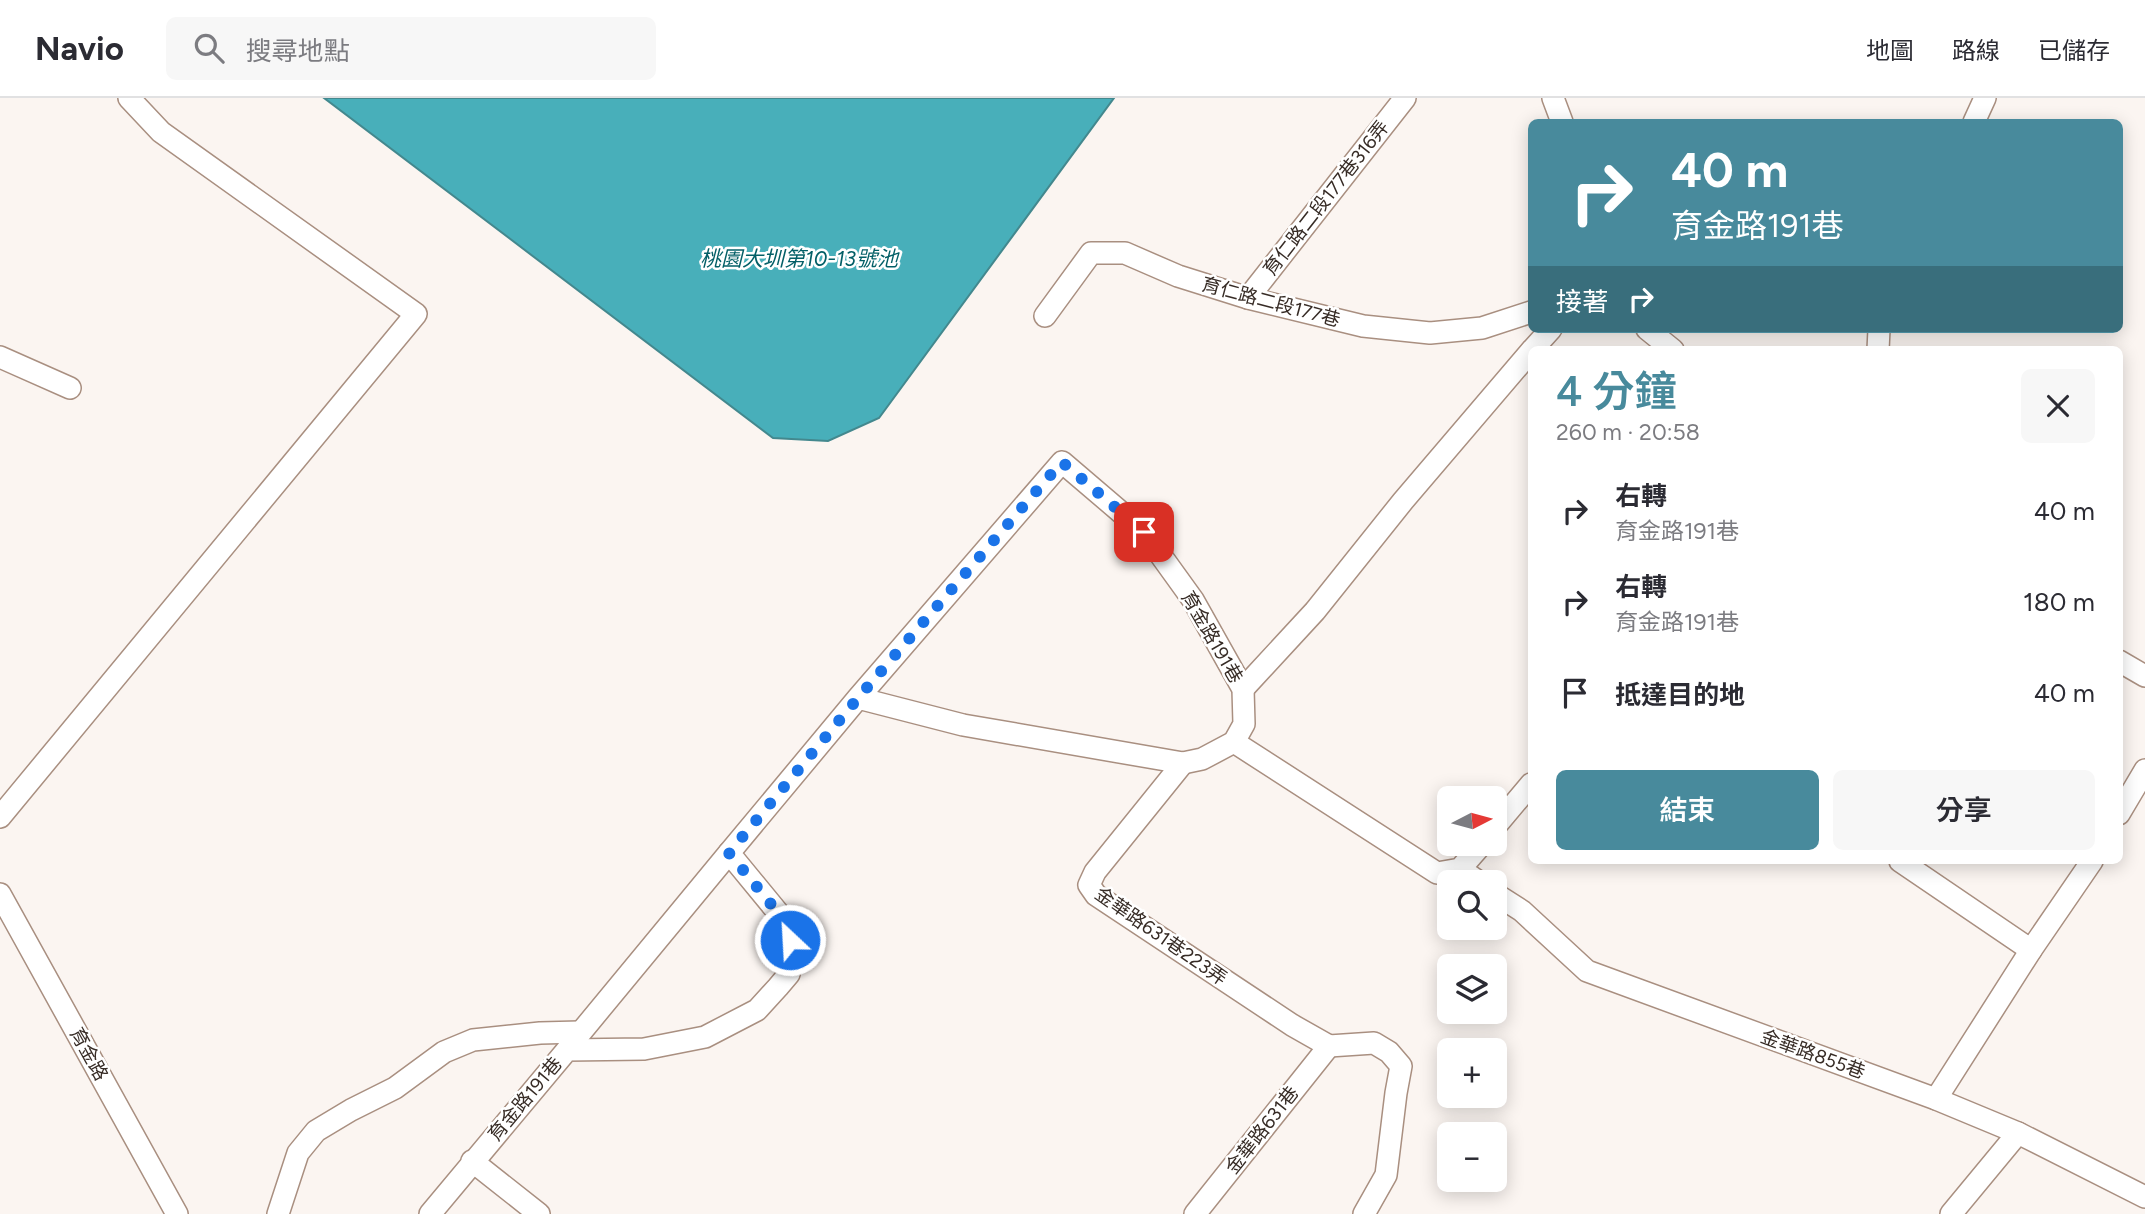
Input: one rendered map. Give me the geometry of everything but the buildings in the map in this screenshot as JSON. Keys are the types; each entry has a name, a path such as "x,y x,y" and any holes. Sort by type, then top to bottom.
{"street":[{"path":"0,817 416,314 161,132 129,98"},
{"name":"育仁路二段177巷316弄","path":"1248,298 1405,98"},
{"path":"1553,98 1561,119"},
{"path":"1974,119 1985,98"},
{"name":"育仁路二段177巷","path":"1045,316 1091,253 1125,253 1178,276 1248,298 1363,326 1430,333 1482,328 1528,313"},
{"path":"1536,346 1547,333"},
{"path":"1652,333 1669,346"},
{"path":"1243,689 1315,611 1395,510 1528,355"},
{"path":"0,357 70,388"},
{"name":"育金路191巷","path":"430,1214 567,1050 644,1049 705,1037 757,1010 789,974 792,955 789,926 729,853 858,698 1062,462 1144,532 1193,600 1243,689 1244,724 1234,742"},
{"path":"2123,663 2145,676"},
{"path":"858,698 962,724 1183,763 1202,759 1234,742 1437,873 1460,869 1471,856"},
{"name":"金華路631巷223弄","path":"1183,763 1095,872 1089,885 1096,895 1292,1025 1329,1046"},
{"path":"2123,807 2145,770"},
{"path":"1507,813 1528,788"},
{"path":"567,1050 729,853"},
{"path":"1904,864 2031,950"},
{"path":"1936,1099 2031,950 2090,864"},
{"name":"育金路","path":"0,894 177,1214"},
{"name":"金華路855巷","path":"1507,901 1522,911 1587,971 1936,1099 2018,1133 2145,1197"},
{"path":"278,1214 298,1153 316,1131 395,1088 444,1052 473,1040 580,1032"},
{"path":"1329,1046 1374,1043 1389,1052 1401,1066 1386,1175 1364,1214"},
{"name":"金華路631巷","path":"1195,1214 1329,1046"},
{"path":"1951,1214 2018,1133"},
{"path":"472,1161 539,1214"}],"water":[{"name":"桃園大圳第10-13號池","path":"324,98 1114,98 879,418 828,441 773,438"}],"route":[{"path":"790,940 789,926 729,853 1045,481 1062,462 1144,532"}]}
